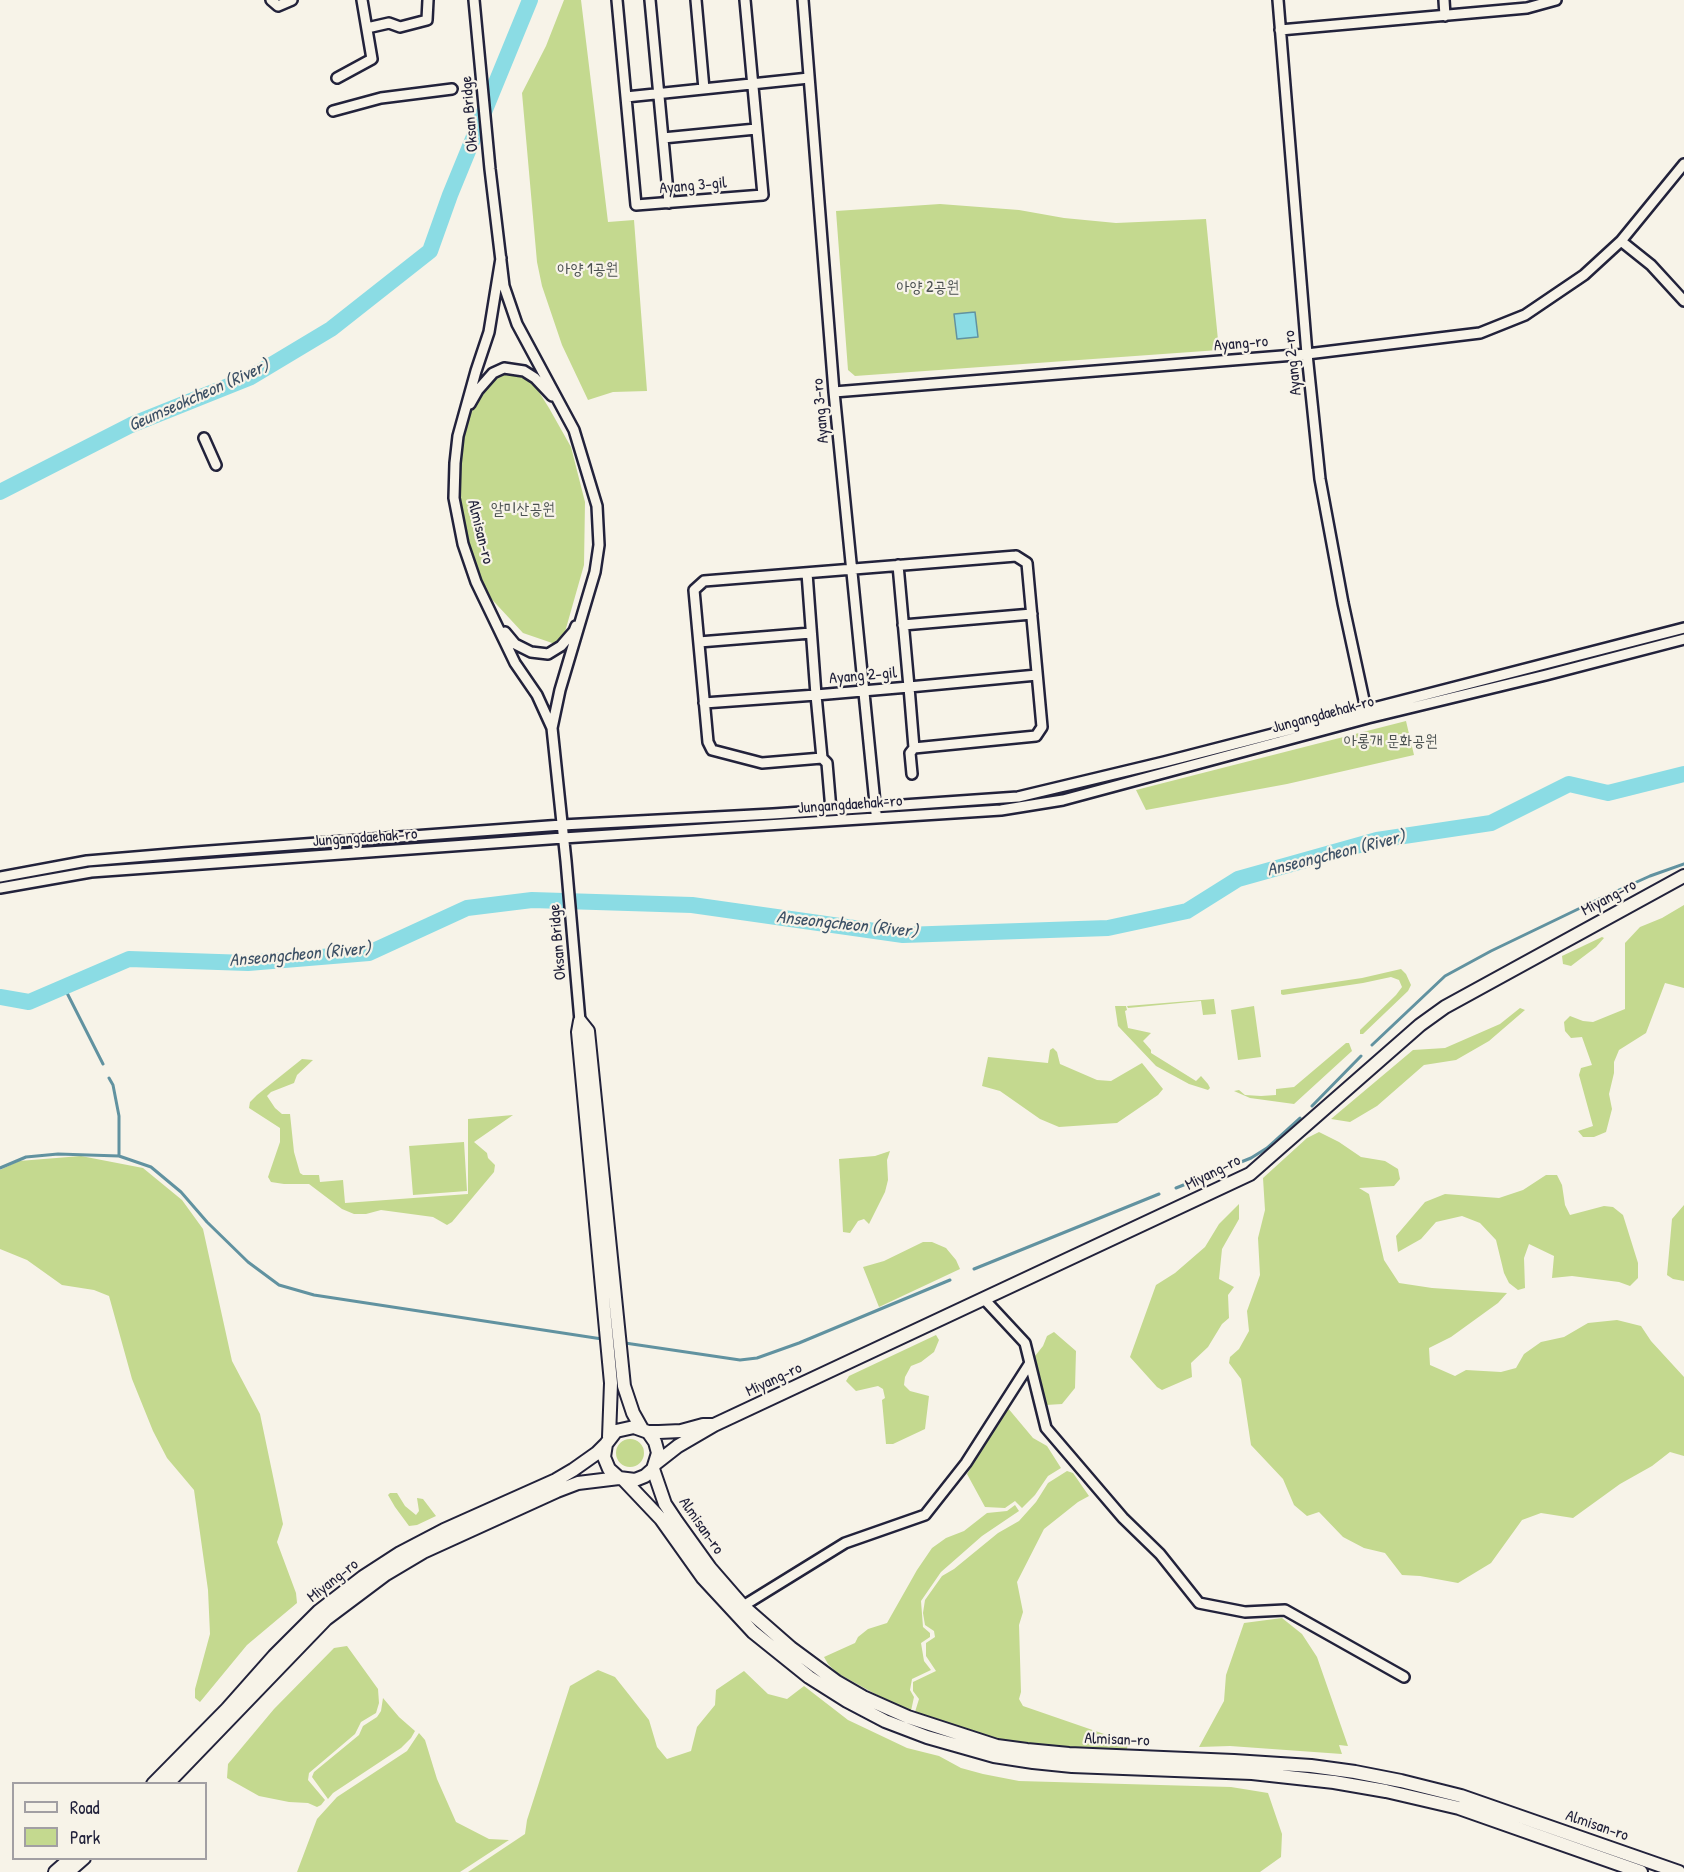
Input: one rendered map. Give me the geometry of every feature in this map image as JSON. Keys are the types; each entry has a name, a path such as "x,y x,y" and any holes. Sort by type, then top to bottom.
{"main road":[{"name":"Miyang-ro","path":"654,1467 678,1446 714,1425 1250,1174 1420,1025 1445,1007 1682,879"},
{"path":"580,1021 588,1031 624,1386 633,1413 655,1442 658,1453 654,1467 645,1476 635,1480 622,1479 609,1469 604,1457 611,1383 578,1032 580,1021"},
{"name":"Miyang-ro","path":"645,1431 681,1431 702,1425 714,1425"},
{"path":"607,1441 616,1431 624,1427 645,1431"},
{"name":"Miyang-ro","path":"155,1782 319,1611 363,1577 400,1552 556,1480 581,1464 607,1441"},
{"name":"Almisan-ro","path":"654,1467 665,1504 710,1568 743,1606 791,1648 837,1682 908,1717 997,1746 1051,1753 1311,1766 1366,1774 1461,1796 1679,1872"},
{"name":"Miyang-ro","path":"169,1782 326,1619 386,1574 423,1552 557,1491 578,1483 622,1479"},
{"name":"Almisan-ro","path":"622,1479 661,1519 703,1578 753,1632 809,1677 885,1721 927,1737 994,1756 1033,1762 1072,1766 1252,1773 1334,1782 1386,1791 1459,1808 1641,1872"},
{"path":"55,1872 69,1860"},
{"path":"68,1872 82,1860"}],"street":[{"path":"271,0 278,6 292,0"},
{"path":"337,78 372,59 362,0"},
{"path":"367,28 389,23 400,27 427,20 428,0"},
{"name":"Oksan Bridge","path":"474,0 490,169"},
{"name":"Ayang 3-gil","path":"617,0 636,205 763,195 745,0"},
{"path":"650,0 669,203"},
{"path":"696,0 704,89"},
{"name":"Ayang 3-ro","path":"803,0 834,392 877,818"},
{"name":"Ayang 2-ro","path":"1278,0 1307,354 1320,479 1367,714"},
{"path":"1444,0 1445,16"},
{"path":"1280,30 1527,8 1556,0"},
{"path":"626,97 809,78"},
{"path":"333,111 381,98 452,89"},
{"path":"663,138 756,129"},
{"name":"Ayang-ro","path":"834,392 1307,354 1480,333 1525,315 1584,275 1621,241 1684,164"},
{"name":"Almisan-ro","path":"490,169 504,286 517,324 574,430 597,506 599,545 591,589 560,690 552,728 566,861"},
{"path":"1621,241 1651,265 1684,301"},
{"name":"Almisan-ro","path":"501,258 489,332 464,413 455,463 454,498 463,544 476,582 515,663 537,695 552,728"},
{"path":"464,413 493,373 504,368 516,368 535,378 560,404"},
{"path":"204,438 216,465"},
{"path":"822,758 762,763 712,750 708,742 694,590 704,581 1016,556 1027,563 1042,727 1036,736 914,748"},
{"path":"898,566 909,687 1037,675"},
{"path":"704,703 816,695 807,573"},
{"path":"486,602 515,644 531,652 548,654 561,646 574,631 591,589"},
{"path":"903,625 1032,614"},
{"name":"Jungangdaehak-ro","path":"0,888 92,872 563,838 1001,810 1063,800 1684,628"},
{"path":"699,642 812,633"},
{"name":"Jungangdaehak-ro","path":"0,877 87,861 562,825 1018,797 1684,639"},
{"name":"Ayang 2-gil","path":"831,810 827,763 822,758 816,695 909,687 914,748 910,753 912,774"},
{"name":"Oksan Bridge","path":"566,861 580,1021"},
{"path":"985,1300 1025,1342 1046,1428 1123,1518 1160,1554 1199,1603 1245,1612 1285,1610 1404,1677"},
{"path":"743,1606 845,1543 926,1515 966,1463 1030,1363"}],"green space":[{"name":"아양 1공원","path":"564,0 581,0 608,222 634,220 647,391 613,392 588,400 562,345 542,286 537,262 522,93 546,46"},
{"name":"아양 2공원","path":"940,204 1019,210 1064,218 1116,223 1206,219 1219,350 855,376 848,370 836,211"},
{"name":"알미산공원","path":"502,370 529,376 571,447 585,502 584,565 561,646 523,633 485,592 463,526 457,472 474,388"},
{"name":"아롱개 문화공원","path":"1406,721 1414,755 1287,784 1146,810 1136,790"},
{"path":"1684,905 1684,988 1665,983 1646,1033 1619,1050 1614,1062 1609,1094 1612,1109 1606,1132 1594,1137 1583,1137 1578,1131 1593,1126 1579,1075 1581,1068 1592,1065 1582,1037 1571,1038 1565,1031 1564,1022 1570,1016 1593,1022 1625,1009 1625,943 1640,927"},
{"path":"1604,938 1596,947 1571,966 1563,964 1562,956"},
{"path":"1401,969 1411,985 1408,991 1363,1034 1360,1034 1360,1030 1402,987 1399,980 1391,977 1281,994 1281,990 1362,978"},
{"path":"1214,999 1216,1014 1203,1015 1201,1001 1128,1008 1127,1006"},
{"path":"1115,1006 1126,1006 1128,1028 1151,1033 1143,1041 1151,1053 1196,1081 1201,1076 1210,1088 1208,1090 1189,1084 1156,1066 1118,1026"},
{"path":"1254,1006 1261,1057 1238,1060 1231,1010"},
{"path":"1520,1008 1525,1010 1489,1041 1456,1060 1424,1065 1377,1106 1350,1122 1331,1119 1413,1050 1445,1048 1500,1024"},
{"path":"1346,1043 1349,1043 1352,1051 1294,1104 1250,1098 1234,1091 1239,1090 1245,1095 1276,1095 1276,1089 1294,1087"},
{"path":"1053,1048 1057,1052 1060,1064 1097,1080 1111,1081 1142,1063 1163,1089 1158,1095 1117,1123 1059,1127 1040,1119 1000,1091 982,1086 988,1057 1048,1063 1050,1050"},
{"path":"302,1059 313,1060 297,1075 294,1083 271,1092 267,1096 282,1114 290,1114 294,1152 300,1173 319,1175 320,1182 343,1180 345,1203 468,1194 468,1119 513,1115 474,1142 487,1153 488,1158 495,1165 494,1172 447,1225 433,1217 381,1210 354,1214 342,1209 309,1184 271,1182 268,1177 280,1142 280,1128 249,1108 250,1102"},
{"path":"1319,1132 1361,1157 1385,1161 1398,1169 1400,1179 1394,1186 1359,1188 1369,1194 1384,1260 1399,1283 1432,1288 1507,1293 1498,1303 1451,1337 1429,1348 1430,1365 1455,1376 1466,1370 1501,1372 1516,1368 1524,1354 1541,1342 1564,1337 1588,1323 1617,1320 1641,1326 1651,1341 1684,1377 1684,1456 1670,1452 1573,1518 1541,1513 1522,1520 1491,1563 1458,1583 1402,1575 1385,1553 1364,1548 1343,1537 1319,1512 1307,1516 1294,1505 1283,1479 1251,1445 1241,1379 1229,1363 1230,1357 1239,1349 1249,1331 1247,1311 1260,1275 1258,1238 1265,1210 1263,1178 1307,1138"},
{"path":"464,1142 467,1191 413,1195 409,1146"},
{"path":"890,1151 887,1160 888,1180 885,1192 869,1224 864,1219 858,1221 850,1233 843,1232 839,1159 875,1156"},
{"path":"81,1156 143,1168 182,1200 203,1229 232,1361 260,1414 283,1524 277,1542 296,1593 297,1603 247,1645 200,1702 195,1698 195,1689 210,1634 208,1590 194,1490 167,1458 153,1431 132,1379 109,1296 94,1290 62,1285 27,1260 0,1249 0,1170 19,1161"},
{"path":"1546,1175 1557,1175 1570,1215 1604,1206 1613,1207 1623,1215 1638,1263 1638,1278 1630,1286 1619,1282 1572,1276 1552,1278 1554,1256 1529,1244 1524,1258 1525,1288 1518,1290 1509,1283 1504,1273 1496,1240 1480,1223 1462,1216 1436,1222 1421,1239 1398,1252 1396,1236 1425,1202 1445,1194 1499,1198 1523,1190"},
{"path":"1239,1204 1239,1219 1222,1249 1219,1279 1234,1287 1228,1295 1229,1318 1222,1324 1208,1347 1191,1363 1192,1377 1162,1390 1130,1357 1156,1285 1175,1273 1205,1247 1219,1224"},
{"path":"1684,1205 1684,1281 1667,1275 1672,1219"},
{"path":"923,1242 932,1242 946,1248 960,1269 879,1307 863,1267 884,1261"},
{"path":"1054,1332 1076,1351 1075,1388 1062,1404 1046,1405 1035,1365 1035,1356 1047,1336"},
{"path":"936,1335 939,1340 934,1352 911,1366 905,1377 904,1385 910,1391 929,1396 925,1429 893,1444 886,1444 883,1389 878,1386 856,1391 846,1381 849,1376"},
{"path":"1007,1407 1033,1438 1047,1446 1061,1468 1048,1476 1035,1495 1022,1508 1015,1501 1005,1508 985,1507 967,1474"},
{"path":"630,1439 640,1443 644,1453 640,1463 630,1467 620,1463 616,1453 620,1443"},
{"path":"1067,1471 1073,1473 1089,1496 1044,1529 1017,1582 1023,1612 1019,1625 1021,1692 1019,1699 1023,1706 1107,1735 1128,1745 1126,1752 1003,1741 915,1712 919,1699 913,1691 913,1682 936,1671 926,1656 926,1643 935,1637 934,1631 925,1625 923,1613 925,1600 942,1576 998,1533 1019,1521 1036,1502 1048,1483"},
{"path":"397,1493 405,1506 416,1515 419,1511 417,1498 423,1499 436,1516 417,1525 409,1526 388,1495"},
{"path":"1015,1505 1019,1511 982,1536 941,1572 921,1601 923,1627 930,1633 930,1637 921,1643 924,1661 931,1670 912,1679 910,1690 914,1697 911,1711 837,1673 828,1664 824,1657 855,1643 858,1637 868,1629 887,1623 932,1548 946,1538 964,1531 987,1513 1007,1511"},
{"path":"1282,1618 1302,1634 1317,1657 1348,1746 1339,1745 1342,1754 1230,1746 1199,1747 1224,1701 1226,1675 1244,1623"},
{"path":"347,1646 378,1689 379,1703 376,1713 361,1722 355,1734 309,1773 308,1780 325,1800 321,1805 317,1807 308,1803 259,1796 227,1778 228,1764 274,1709 334,1648"},
{"path":"598,1670 615,1677 649,1720 657,1747 667,1759 691,1751 697,1727 715,1705 716,1690 744,1671 768,1694 787,1699 804,1686 848,1720 907,1748 939,1756 961,1768 983,1774 1019,1781 1231,1787 1268,1793 1282,1834 1281,1857 1260,1872 468,1872 525,1834 527,1820 570,1686"},
{"path":"383,1698 415,1731 401,1748 333,1793 328,1799 312,1777 314,1772 359,1735 363,1726 377,1717 381,1711"},
{"path":"419,1733 425,1740 437,1779 456,1822 489,1839 509,1840 460,1872 297,1872 317,1819 337,1797 407,1751"}],"water":[{"path":"975,312 978,337 957,339 954,314"}],"waterway":[{"name":"Geumseokcheon (River)","path":"0,492 131,425 251,377 331,329 430,251 450,195 530,0"},
{"name":"Anseongcheon (River)","path":"0,997 29,1002 129,959 248,963 369,953 467,908 532,900 692,905 903,935 1108,928 1187,911 1238,879 1377,840 1491,823 1569,784 1608,793 1684,774"},
{"path":"1372,1045 1445,976 1599,899 1650,876 1684,864"},
{"path":"64,987 103,1064"},
{"path":"1312,1106 1361,1056"},
{"path":"109,1078 113,1085 119,1116 119,1156"},
{"path":"1176,1188 1251,1158 1267,1148 1300,1118"},
{"path":"0,1168 26,1157 58,1154 119,1156 151,1167 181,1192 207,1222 248,1262 279,1285 314,1295 602,1339"},
{"path":"974,1269 1159,1194"},
{"path":"625,1343 740,1360 757,1358 799,1343 950,1280"}]}
